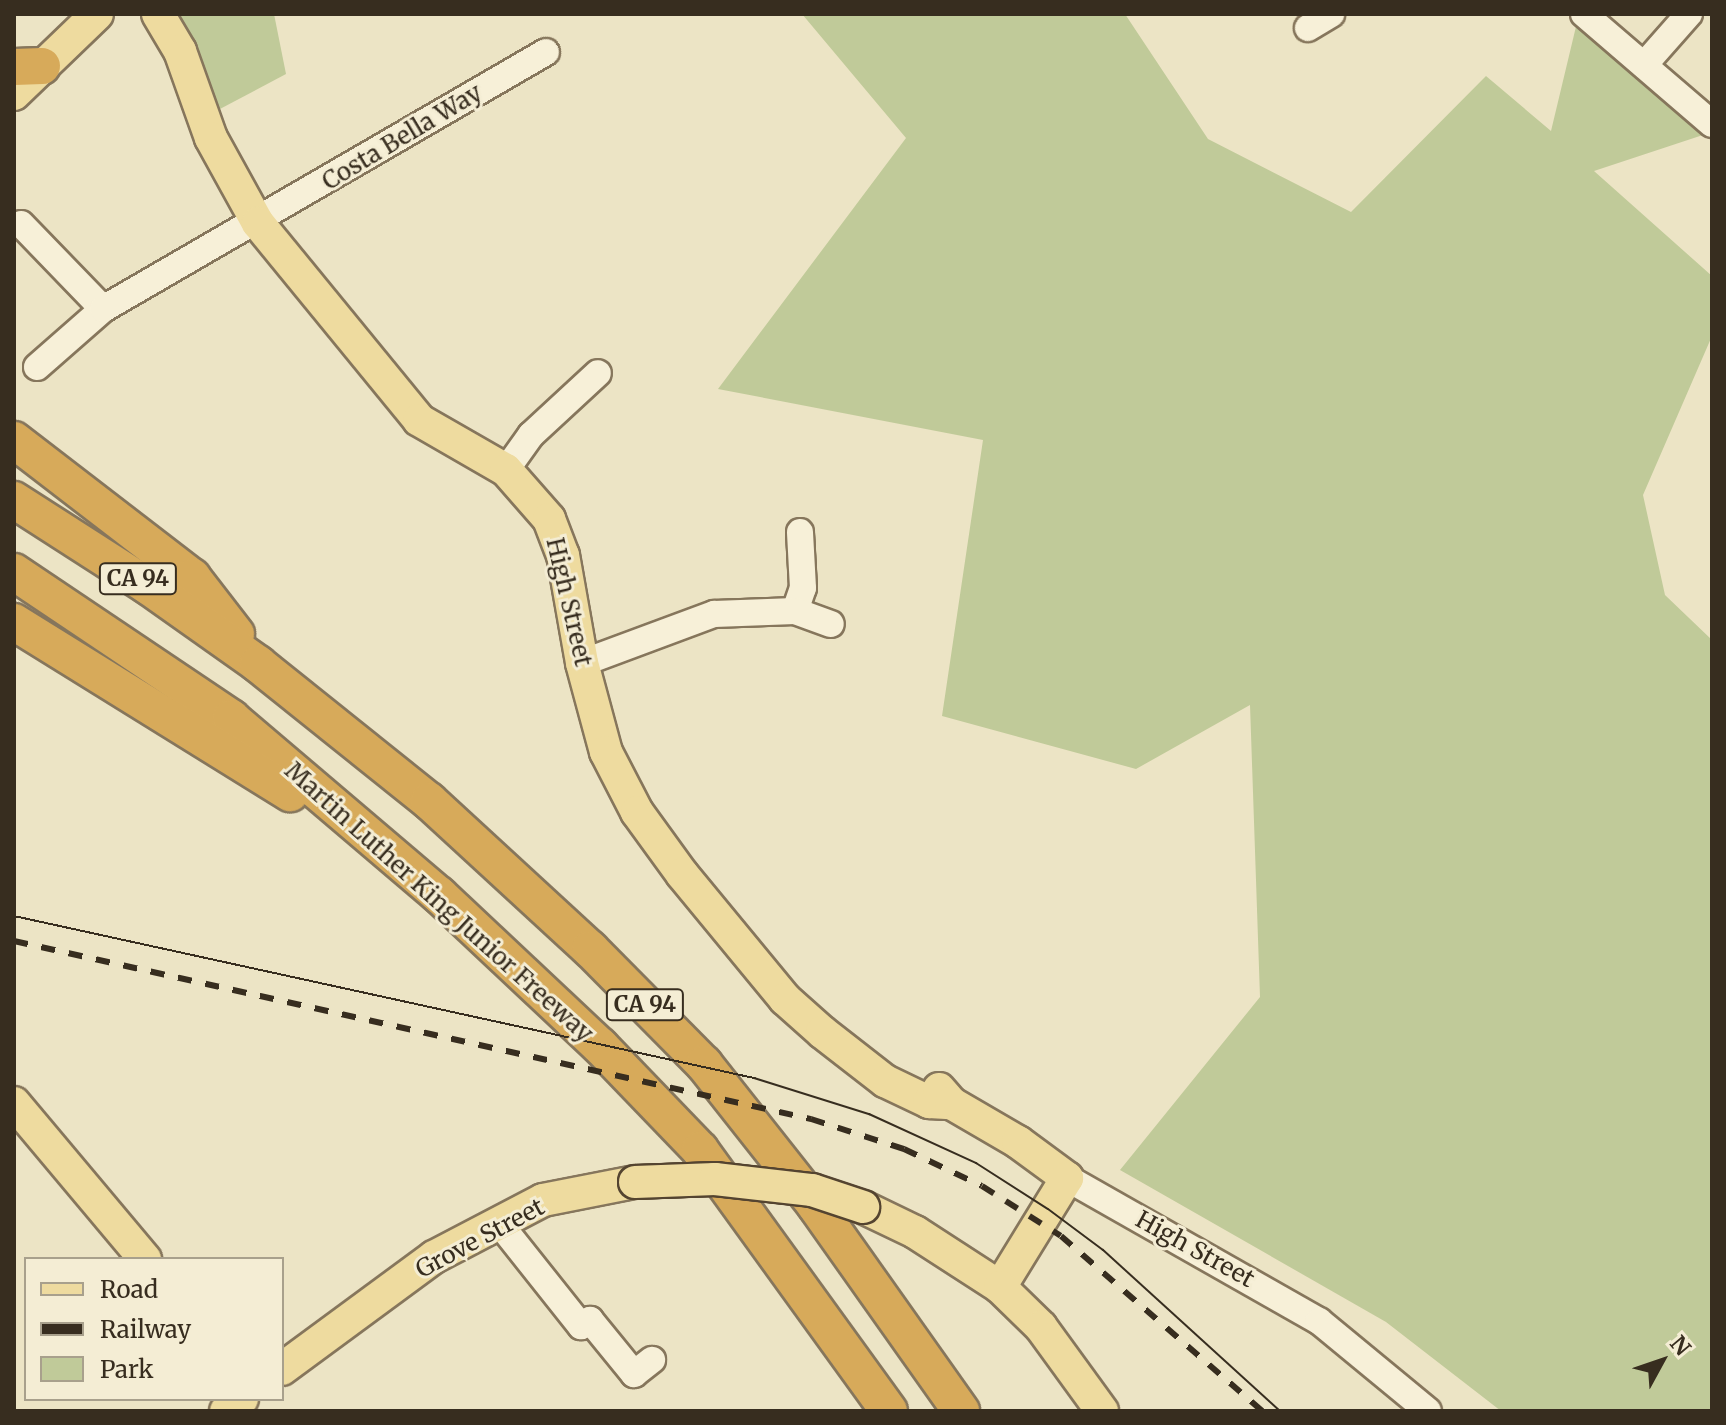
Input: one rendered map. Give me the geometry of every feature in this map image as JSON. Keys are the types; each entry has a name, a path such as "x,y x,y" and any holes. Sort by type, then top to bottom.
{"highway":[{"path":"14,440 192,577 258,664"},
{"name":"CA 94","path":"14,500 148,586 258,664 429,801 590,949 704,1064 816,1206 961,1411"},
{"name":"Martin Luther King Junior Freeway","path":"14,572 231,718 400,862 600,1046 700,1150 889,1411"},
{"path":"14,622 400,862"}],"main road":[{"path":"14,94 28,67 97,14"},
{"name":"High Street","path":"158,14 180,51 211,138 258,223 419,420 506,470 549,519 559,543 582,663 606,752 637,812 785,999 885,1081 929,1102 951,1103 1018,1142 1067,1178"},
{"path":"14,1103 143,1257"},
{"path":"1000,1287 1067,1178"},
{"name":"Grove Street","path":"284,1368 434,1257 543,1200 635,1182 715,1179 812,1190 863,1207 915,1232 1000,1287 1041,1327 1102,1411"}],"street":[{"path":"1308,28 1331,14"},
{"path":"1584,14 1712,124"},
{"path":"1644,65 1689,14"},
{"name":"Costa Bella Way","path":"37,367 103,309 258,223 546,52"},
{"path":"21,224 103,309"},
{"path":"506,470 531,435 598,373"},
{"path":"795,611 803,588 800,532"},
{"path":"582,663 714,614 795,611 831,624"},
{"name":"High Street","path":"1067,1178 1319,1321 1428,1411"},
{"path":"499,1223 581,1326 590,1320 634,1374 652,1360"}],"green space":[{"path":"180,14 274,14 286,74 218,110"},
{"path":"802,14 1125,14 1208,139 1351,212 1486,76 1551,131 1579,14 1712,132 1594,171 1712,276 1712,336 1643,495 1665,595 1712,640 1712,1411 1501,1411 1386,1322 1120,1170 1260,997 1250,705 1136,769 942,716 983,440 718,389 906,138"}],"tram line":[{"path":"14,916 754,1078 869,1114 976,1163 1048,1209 1103,1250 1280,1411"}],"railway":[{"path":"14,941 811,1119 904,1149 982,1186 1061,1236 1262,1411"}]}
